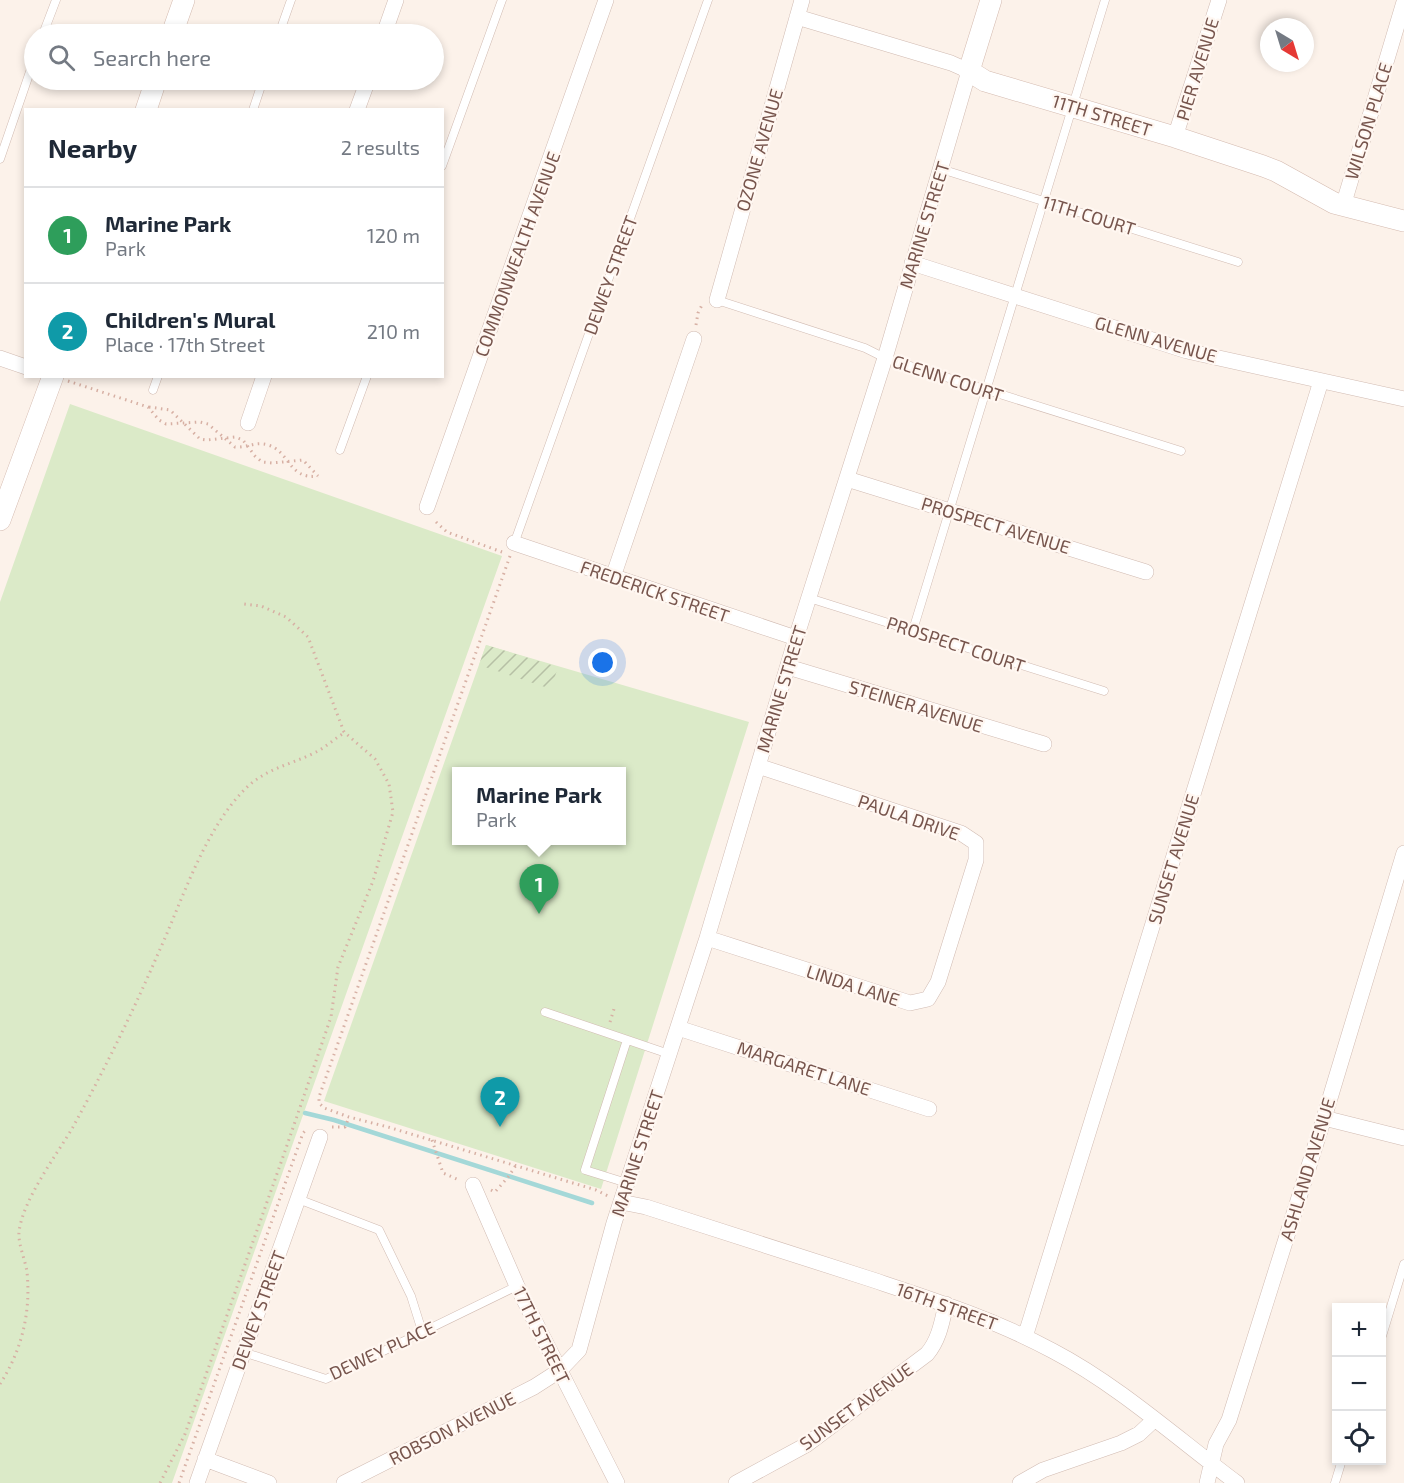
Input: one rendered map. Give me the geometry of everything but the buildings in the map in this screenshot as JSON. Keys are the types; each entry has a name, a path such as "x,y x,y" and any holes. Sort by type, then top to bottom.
{"street":[{"path":"176,24 184,0"},
{"path":"388,24 396,0"},
{"name":"COMMONWEALTH AVENUE","path":"427,507 606,0"},
{"name":"OZONE AVENUE","path":"717,300 802,0"},
{"name":"MARINE STREET","path":"559,1371 579,1350 621,1202 707,938 796,638 885,358 991,0"},
{"name":"PIER AVENUE","path":"1175,137 1218,0"},
{"name":"WILSON PLACE","path":"1343,206 1404,2"},
{"name":"11TH STREET","path":"798,17 951,63 986,81 1175,137 1276,171 1343,206 1404,221"},
{"path":"147,108 153,90"},
{"path":"358,108 364,90"},
{"name":"GLENN AVENUE","path":"912,263 1187,351 1404,399"},
{"path":"614,577 694,339"},
{"path":"0,358 24,366"},
{"path":"0,520 59,378"},
{"path":"248,423 263,378"},
{"name":"SUNSET AVENUE","path":"1025,1337 1321,381"},
{"name":"PROSPECT AVENUE","path":"847,479 1146,572"},
{"name":"FREDERICK STREET","path":"513,547 614,577 796,638"},
{"name":"STEINER AVENUE","path":"788,667 1044,744"},
{"name":"PAULA DRIVE","path":"758,766 961,833 976,843 976,860 955,928"},
{"name":"ASHLAND AVENUE","path":"1207,1483 1216,1444 1228,1420 1324,1118 1404,853"},
{"name":"LINDA LANE","path":"707,938 910,1003 928,999 938,982 955,928"},
{"name":"MARGARET LANE","path":"678,1028 929,1109"},
{"path":"1324,1118 1404,1138"},
{"name":"DEWEY STREET","path":"197,1483 320,1137"},
{"name":"17TH STREET","path":"473,1185 517,1286 617,1483"},
{"name":"16TH STREET","path":"621,1202 646,1207 946,1304 1025,1337 1076,1365 1238,1483"},
{"name":"SUNSET AVENUE","path":"736,1483 806,1445 927,1354 934,1346 946,1304"},
{"name":"ROBSON AVENUE","path":"344,1483 534,1387 559,1371"},
{"path":"1020,1483 1043,1470 1121,1443 1139,1434 1154,1420"},
{"path":"205,1460 269,1483"}],"lane":[{"path":"48,24 56,0"},
{"path":"283,24 291,0"},
{"path":"444,160 502,0"},
{"name":"DEWEY STREET","path":"513,547 708,0"},
{"path":"913,630 1105,0"},
{"path":"0,159 24,89"},
{"path":"254,108 260,90"},
{"name":"11TH COURT","path":"941,169 1238,262"},
{"name":"GLENN COURT","path":"717,300 865,348 885,358 1181,451"},
{"path":"153,390 157,378"},
{"path":"340,450 366,378"},
{"name":"PROSPECT COURT","path":"809,597 1104,692"},
{"path":"545,1012 669,1054"},
{"path":"627,1040 585,1170 627,1183"},
{"path":"298,1198 379,1230 411,1296 422,1332"},
{"path":"1386,1323 1404,1264"},
{"name":"DEWEY PLACE","path":"243,1352 326,1379 517,1286"},
{"path":"1335,1483 1341,1465"}],"path":[{"path":"694,339 698,313 702,304 717,300"},
{"path":"59,378 148,407 170,410 184,424 200,439 207,441 223,438 235,437 243,440 246,446 262,462 272,463 288,461 303,460 318,476 302,475 288,461 277,449 270,445 259,443 246,446 236,447 223,438 207,424 200,422 184,424 166,424 159,420 148,407"},
{"path":"436,522 447,532 504,553 513,547"},
{"path":"513,547 318,1097 319,1103 324,1108 596,1190 621,1202"},
{"path":"160,1483 185,1434 284,1154 331,1017 338,967 373,881 393,812 389,784 375,759 344,732 308,636 286,617 261,606 244,604"},
{"path":"0,1384 22,1341 28,1303 27,1271 19,1233 29,1201 74,1125 119,1036 201,856 226,812 247,787 274,768 317,752 344,732"},
{"path":"388,1127 389,1122"},
{"path":"432,1140 443,1173 473,1185 495,1191 516,1166"}],"green space":[{"path":"70,404 502,556 172,1483 0,1483 0,602"},
{"path":"486,645 749,722 601,1189 324,1101"},
{"path":"486,645 558,667 551,689 479,665"}],"waterway":[{"path":"305,1113 334,1120 592,1203"}],"place":[{"name":"Marine Park","path":"539,914"},
{"name":"Children's Mural","path":"500,1127"}]}
